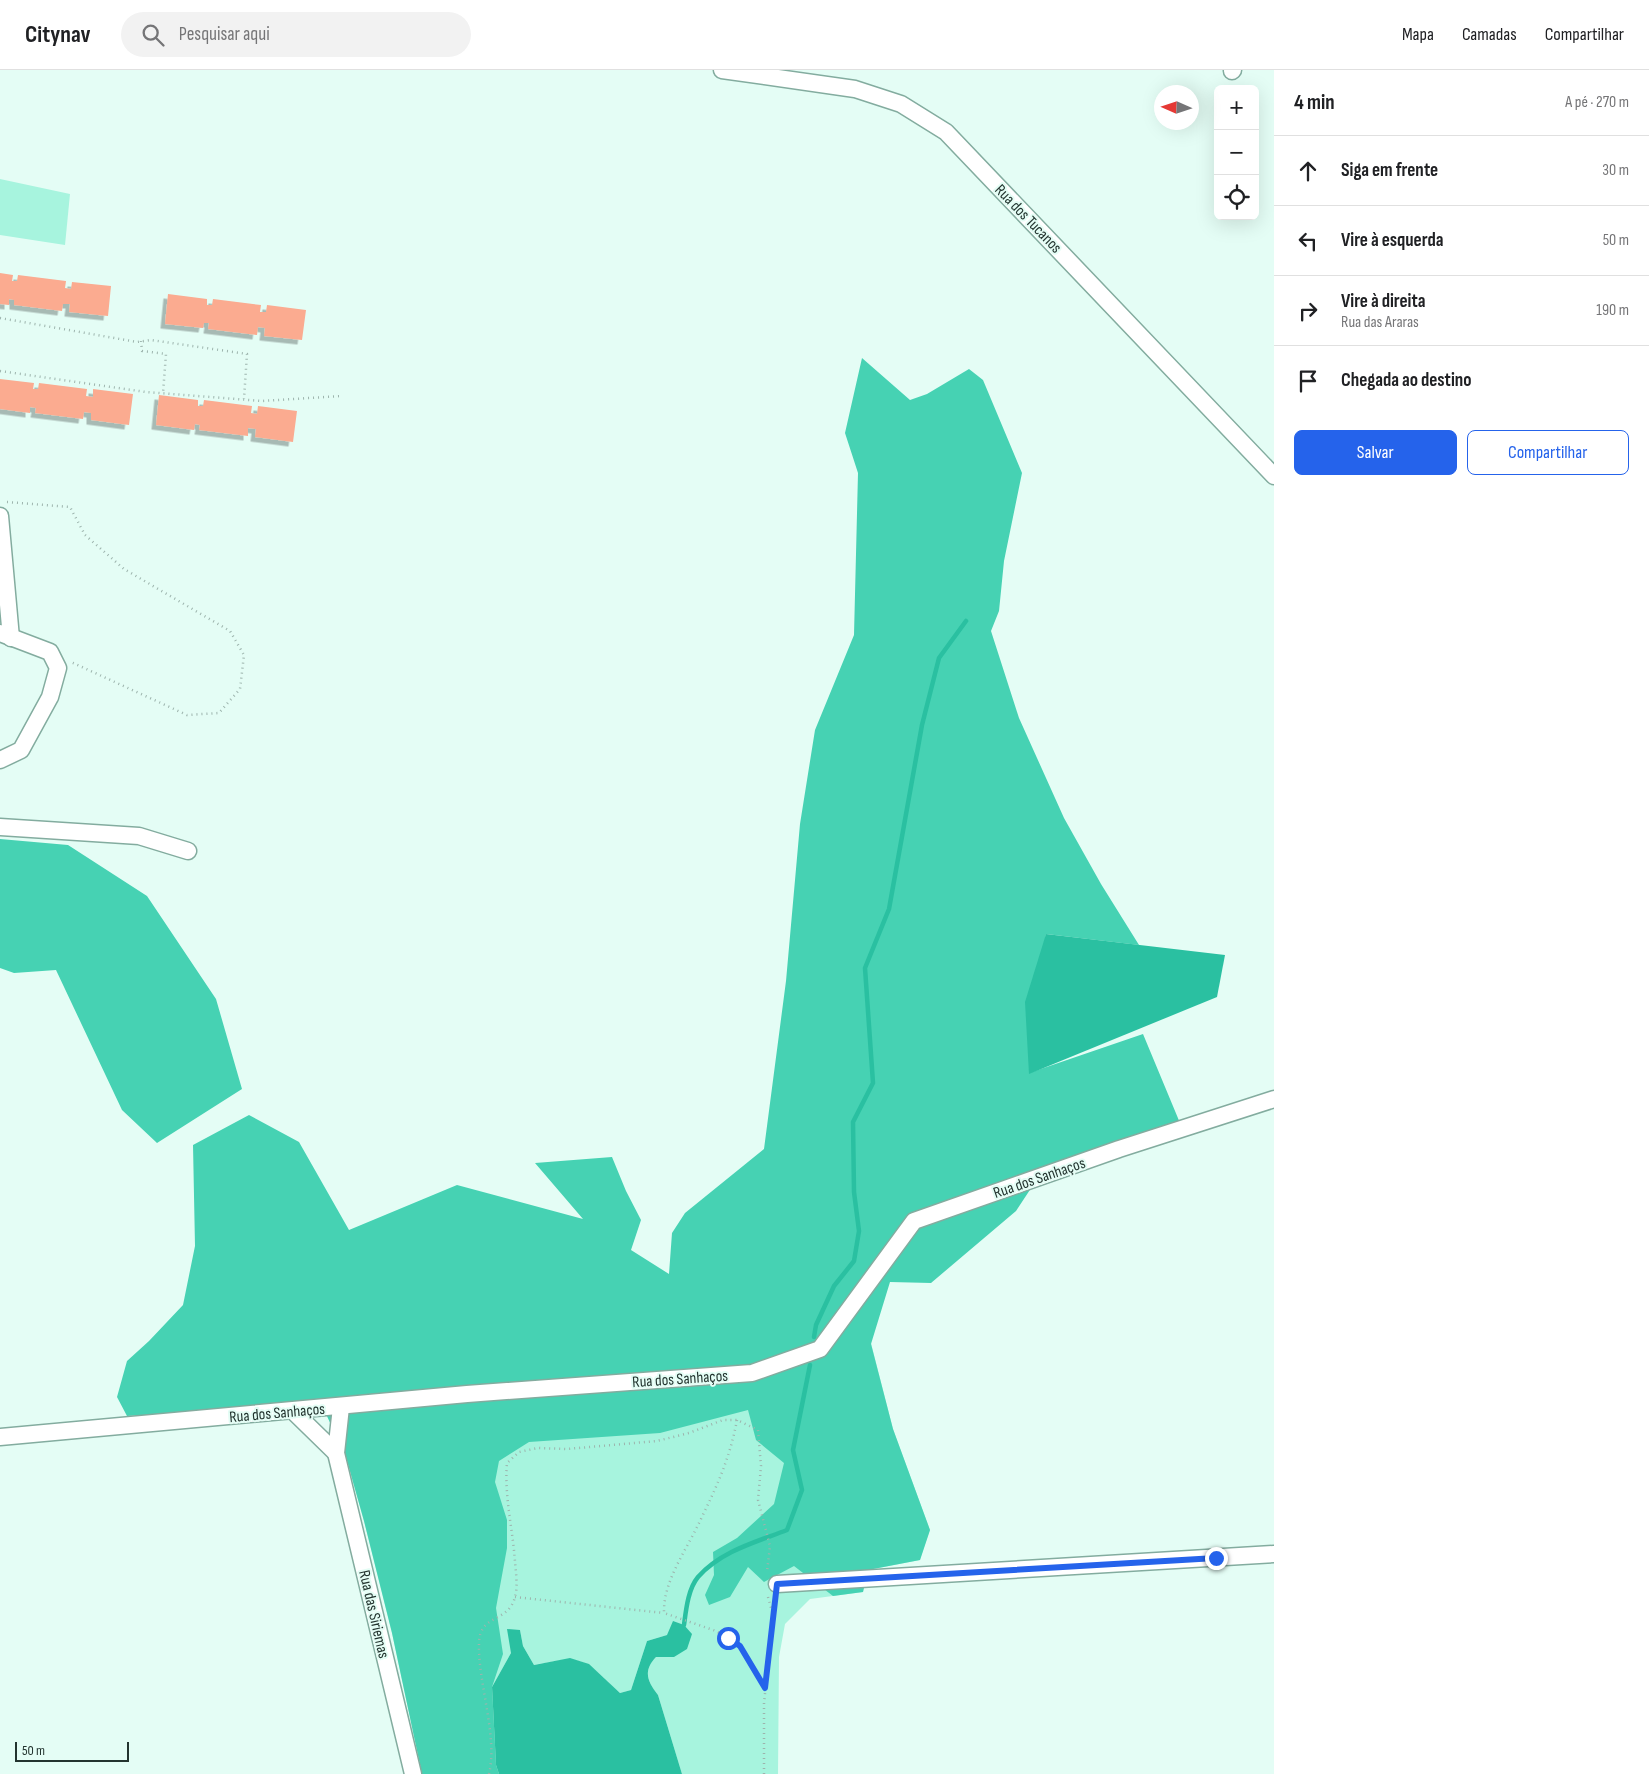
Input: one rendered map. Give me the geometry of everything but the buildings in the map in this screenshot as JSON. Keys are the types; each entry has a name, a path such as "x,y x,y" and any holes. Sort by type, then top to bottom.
{"street":[{"name":"Rua dos Tucanos","path":"722,70 855,89 901,104 946,132 1274,476"},
{"path":"0,516 6,635 50,652 58,668 50,697 21,750 0,760"},
{"path":"0,827 139,836 188,851"},
{"name":"Rua dos Sanhaços","path":"0,1437 467,1394 752,1373 820,1349 914,1220 1119,1149 1274,1099"},
{"name":"Rua das Siriemas","path":"341,1407 336,1453 413,1774"},
{"path":"293,1411 336,1453"},
{"path":"777,1584 1274,1554"}],"path":[{"path":"0,318 142,341 151,340 247,354 244,399"},
{"path":"142,341 142,351 166,354 162,393"},
{"path":"0,371 60,378 88,385 262,401 341,396"},
{"path":"0,501 70,507 85,535 124,569 230,631 244,655 240,689 219,713 187,714 50,652"},
{"path":"489,1774 491,1767 479,1646 480,1631 486,1623 506,1614 515,1597 514,1543 505,1482 507,1464 519,1452 538,1448 568,1449 657,1441 689,1433 723,1420 737,1420 758,1430 761,1466 758,1500 770,1546"},
{"path":"664,1613 664,1602 669,1583 700,1521 731,1450 737,1420"},
{"path":"764,1774 765,1688 777,1584"},
{"path":"515,1597 664,1613 691,1620 716,1630 740,1646 765,1688"}],"shaded area":[{"path":"0,179 70,194 65,245 0,235"},
{"path":"862,358 910,400 927,394 969,369 983,380 1022,473 1004,561 999,611 991,631 1019,718 1064,818 1101,884 1139,945 1046,934 1029,1073 1143,1034 1180,1123 1043,1170 1016,1211 931,1283 890,1282 871,1344 893,1429 930,1530 920,1560 868,1570 863,1592 833,1596 794,1566 764,1582 748,1567 730,1597 709,1605 705,1595 714,1575 713,1552 737,1538 774,1504 784,1463 756,1440 748,1410 660,1433 529,1442 499,1461 495,1482 507,1520 507,1548 496,1608 503,1654 492,1687 496,1765 499,1774 422,1774 392,1633 364,1521 346,1457 327,1416 284,1407 127,1416 117,1397 127,1361 183,1305 195,1246 193,1145 249,1115 299,1142 349,1230 457,1185 583,1219 535,1163 612,1157 641,1220 631,1250 669,1274 672,1233 685,1213 764,1149 786,981 800,824 815,730 854,635 858,473 845,433"},
{"path":"0,839 68,845 147,896 216,999 242,1089 157,1143 122,1110 56,970 14,973 0,968"},
{"path":"1046,934 1225,955 1217,997 1029,1074 1025,1002"},
{"path":"871,1343 893,1429 930,1530 920,1560 868,1570 863,1592 810,1599 785,1624 779,1657 778,1774 682,1774 658,1695 651,1685 648,1676 649,1667 656,1657 674,1657 667,1635 647,1641 631,1690 620,1693 598,1672 582,1662 564,1660 534,1665 523,1646 520,1630 511,1653 492,1687 496,1765 499,1774 422,1774 392,1633 364,1521 346,1457 327,1416"},
{"path":"673,1621 684,1625 692,1634 687,1649 674,1657 656,1657 649,1667 648,1676 651,1685 658,1695 682,1774 499,1774 496,1765 492,1687 511,1653 507,1629 520,1630 523,1646 534,1665 570,1658 589,1664 620,1693 631,1690 647,1641 667,1635"}],"waterway":[{"path":"814,1337 816,1325 834,1286 854,1261 859,1231 854,1192 853,1122 873,1083 865,968 889,909 922,725 939,658 966,621"},
{"path":"684,1625 692,1587 707,1568 717,1560 740,1548 787,1530 802,1490 793,1450 810,1365"}],"route":[{"path":"728,1638 740,1646 765,1688 777,1584 1216,1558"}]}
